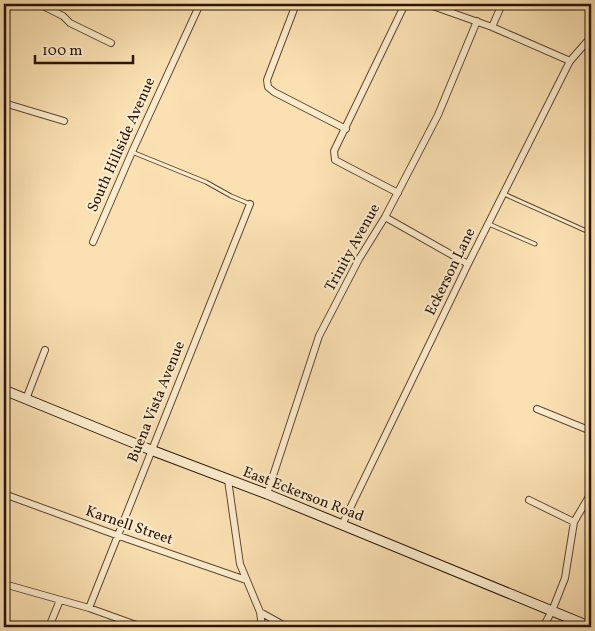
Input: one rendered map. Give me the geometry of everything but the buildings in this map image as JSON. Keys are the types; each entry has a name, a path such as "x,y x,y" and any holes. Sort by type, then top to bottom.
{"street":[{"path":"39,4 63,16 70,23 110,43"},
{"name":"South Hillside Avenue","path":"93,242 200,4"},
{"path":"296,4 267,80 268,87 274,92 346,129"},
{"path":"398,193 335,160 334,151 405,4"},
{"path":"427,4 492,27 570,61"},
{"path":"492,27 502,4"},
{"name":"Trinity Avenue","path":"267,494 319,336 438,116 477,22"},
{"name":"Eckerson Lane","path":"342,525 468,264 570,61 591,37"},
{"path":"4,102 64,121"},
{"name":"Buena Vista Avenue","path":"89,608 250,204"},
{"path":"385,217 468,264"},
{"path":"26,399 45,350"},
{"name":"East Eckerson Road","path":"4,390 151,450 267,494 591,627"},
{"path":"537,409 591,431"},
{"path":"228,480 240,564 260,612 262,627"},
{"path":"543,627 552,611 565,578 574,522 591,493"},
{"name":"Karnell Street","path":"4,494 246,580"},
{"path":"529,500 574,522"},
{"path":"4,584 89,608 142,627"},
{"path":"49,627 60,600"},
{"path":"260,612 287,627"}],"lane":[{"path":"132,152 206,182 230,196 250,204"},
{"path":"503,194 591,233"},
{"path":"488,224 535,244"}]}
